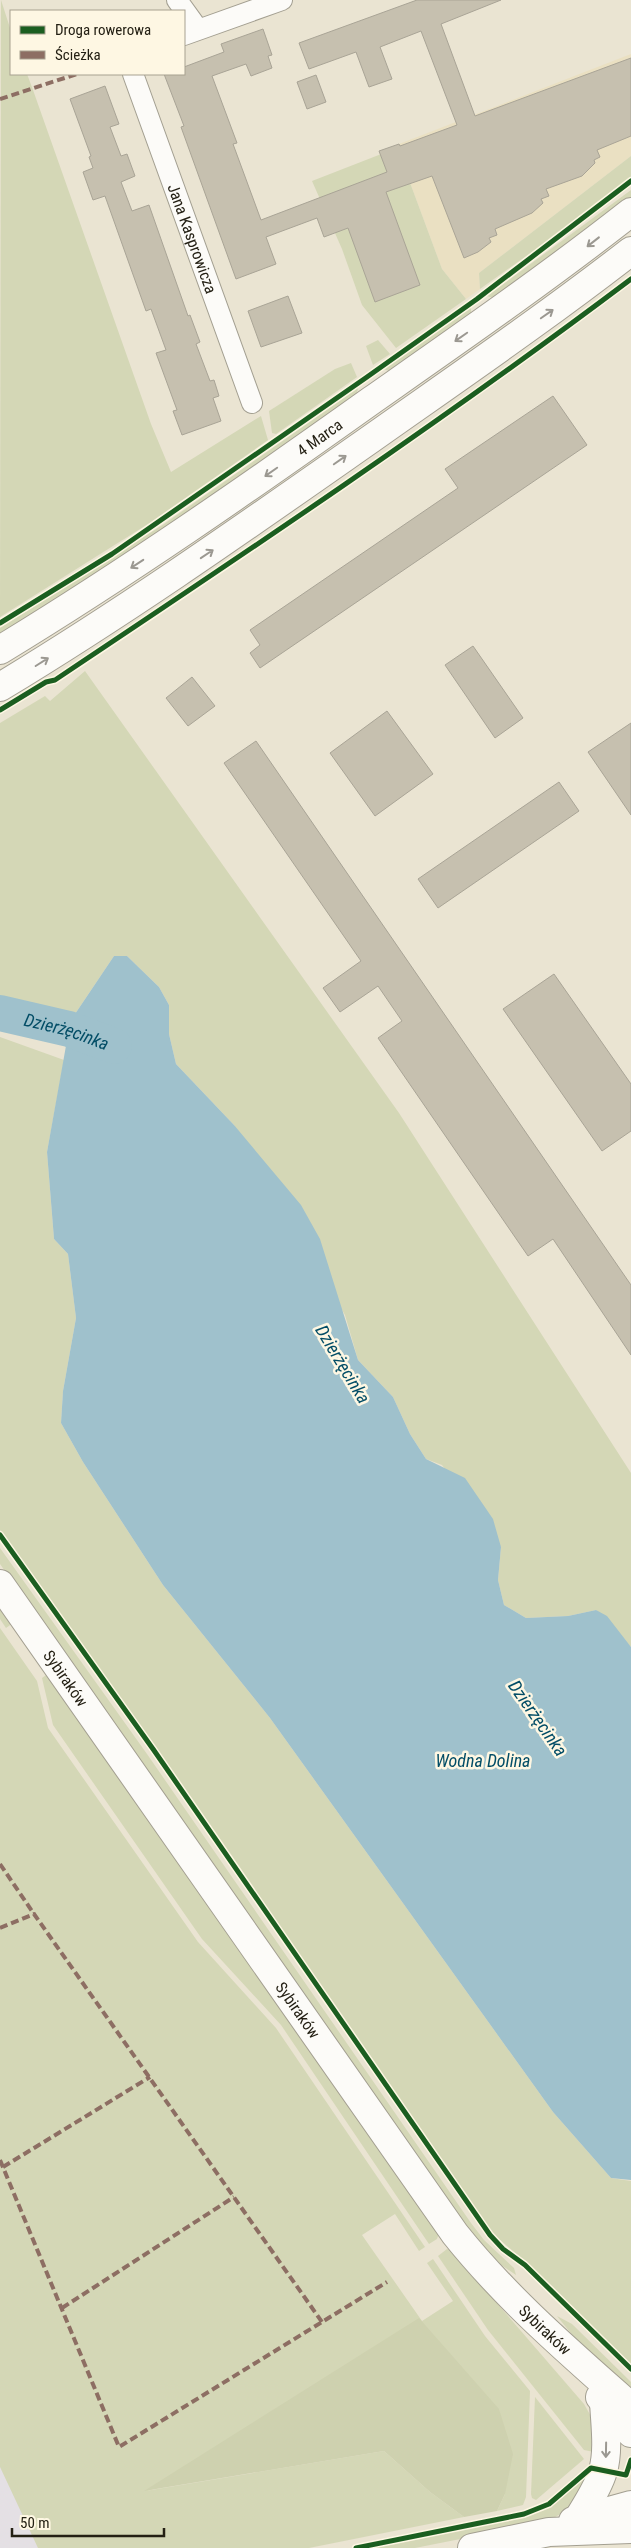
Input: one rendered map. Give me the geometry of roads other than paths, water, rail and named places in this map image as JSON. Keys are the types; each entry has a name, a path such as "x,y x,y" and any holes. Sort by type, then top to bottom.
{"street":[{"path":"185,19 191,32 282,0"},
{"name":"Jana Kasprowicza","path":"133,75 252,403"},
{"name":"4 Marca","path":"0,650 94,592 224,506 498,311 631,212"},
{"name":"4 Marca","path":"0,687 112,618 231,538 562,303 631,251"},
{"name":"Sybiraków","path":"0,1584 427,2196 485,2272 529,2317 631,2407"},
{"path":"529,2317 631,2433"},
{"path":"578,2519 604,2470 606,2447 604,2401"},
{"path":"549,2532 578,2519 631,2505"},
{"path":"472,2548 549,2532 631,2529"}],"water":[{"name":"Wodna Dolina","path":"114,956 127,956 159,987 169,1005 169,1034 176,1064 234,1125 301,1205 320,1239 358,1360 393,1397 410,1434 426,1459 465,1478 493,1519 501,1547 498,1580 504,1605 526,1618 568,1616 596,1610 607,1616 631,1647 631,2180 611,2178 553,2112 270,1718 163,1585 83,1462 61,1423 63,1391 76,1318 68,1254 54,1239 47,1152 69,1029 73,1017"}],"waterway":[{"name":"Dzierżęcinka","path":"0,1013 69,1029 114,1046"}]}
